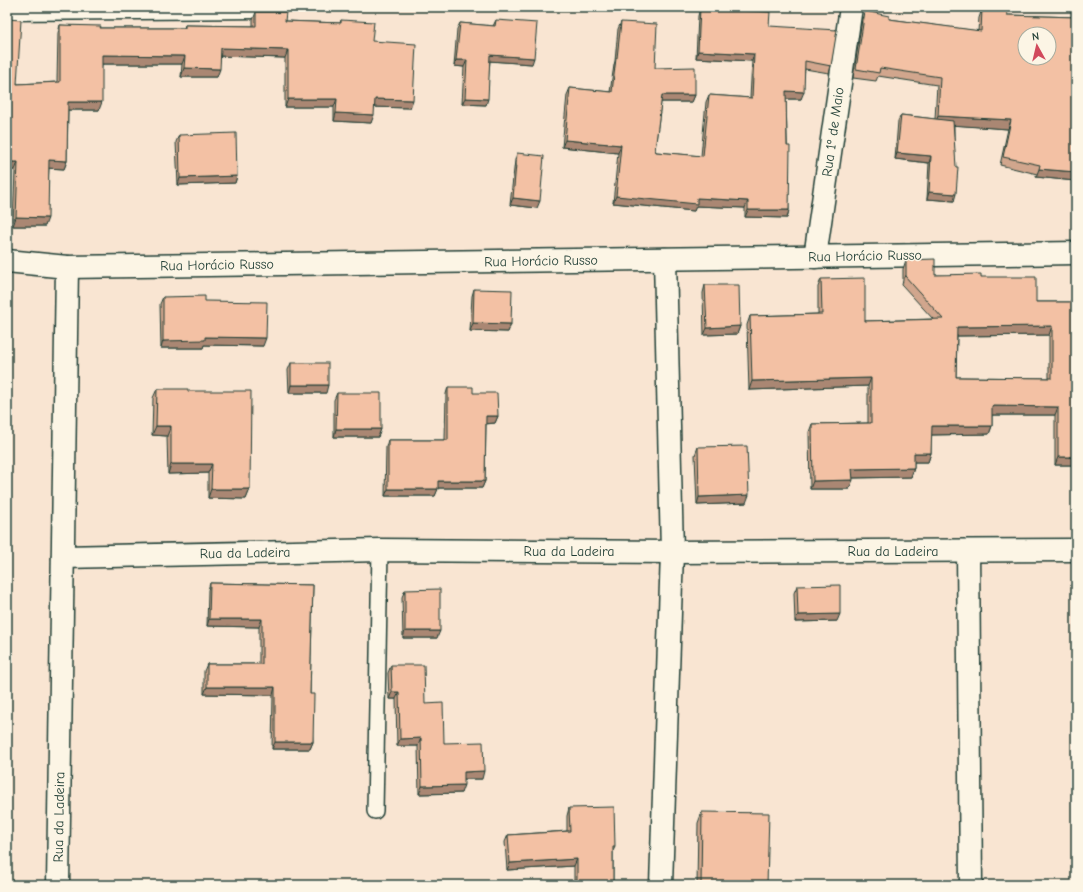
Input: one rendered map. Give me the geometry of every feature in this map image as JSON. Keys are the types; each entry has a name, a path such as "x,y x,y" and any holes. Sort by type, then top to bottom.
{"street":[{"path":"7,9 266,7"},
{"name":"Rua 1º de Maio","path":"815,257 851,7"},
{"name":"Rua Horácio Russo","path":"7,261 67,267 1076,253"},
{"path":"662,885 672,552 665,259"},
{"name":"Rua da Ladeira","path":"58,885 67,267"},
{"name":"Rua da Ladeira","path":"63,557 380,550 672,552 1076,550"},
{"path":"968,551 971,885"}],"lane":[{"path":"375,811 380,550"}],"building":[{"path":"700,8 770,12 769,26 837,30 831,66 805,61 804,92 786,91 787,146 790,146 789,210 748,210 748,201 697,198 697,204 616,196 621,145 565,140 570,88 612,92 621,22 657,24 655,68 695,67 695,95 662,95 655,150 656,152 703,156 709,95 752,98 754,54 698,51"},
{"path":"982,9 1007,11 1007,15 1076,17 1076,172 1039,169 1040,165 1003,157 1011,120 938,116 940,77 880,68 879,73 856,69 865,11 889,16 889,19 981,31"},
{"path":"256,12 286,12 285,21 341,23 341,20 374,22 372,41 416,44 413,100 375,99 374,115 336,113 337,99 288,99 288,50 221,48 220,69 184,68 185,56 102,55 102,102 68,102 67,161 49,160 48,218 16,217 18,162 7,162 7,19 21,20 17,84 60,82 60,25 101,26 100,28 185,28 185,25 256,26"},
{"path":"496,20 537,23 534,58 490,55 488,99 465,98 467,60 456,60 460,23 495,26"},
{"path":"901,115 953,121 956,167 958,167 956,194 929,192 931,156 897,153"},
{"path":"236,133 237,176 180,178 179,135"},
{"path":"517,153 544,156 540,201 513,198"},
{"path":"935,259 935,275 981,274 981,277 1036,277 1036,302 1076,302 1076,457 1058,457 1058,407 992,406 992,426 932,426 931,453 914,453 914,468 852,469 853,480 813,481 812,424 871,423 871,378 752,381 750,316 822,314 821,279 865,278 865,321 943,319 905,276 906,260","holes":["1052,326 1052,378 956,377 957,327"]},
{"path":"705,285 739,285 740,326 707,328"},
{"path":"474,289 512,290 511,324 473,323"},
{"path":"205,296 205,301 267,302 266,338 205,337 205,340 163,341 163,297"},
{"path":"291,363 328,363 328,385 291,385"},
{"path":"448,387 473,387 473,393 497,393 498,416 486,416 485,481 438,481 438,489 388,489 388,440 448,440"},
{"path":"157,389 188,389 188,391 251,391 250,489 211,489 212,464 171,464 171,426 156,426"},
{"path":"337,393 381,393 381,429 336,429"},
{"path":"747,446 749,495 699,497 698,447"},
{"path":"210,583 313,585 310,694 314,694 313,742 275,742 275,687 207,687 207,664 262,664 262,619 209,619"},
{"path":"840,585 840,614 798,615 797,586"},
{"path":"440,589 440,631 405,631 405,590"},
{"path":"391,665 424,665 425,704 443,703 444,743 483,742 484,771 464,772 464,785 422,786 421,738 400,739 399,692 392,692"},
{"path":"614,807 615,847 613,847 613,885 577,885 577,859 510,863 508,835 570,831 569,808"},
{"path":"702,812 769,813 767,885 701,885"}]}
